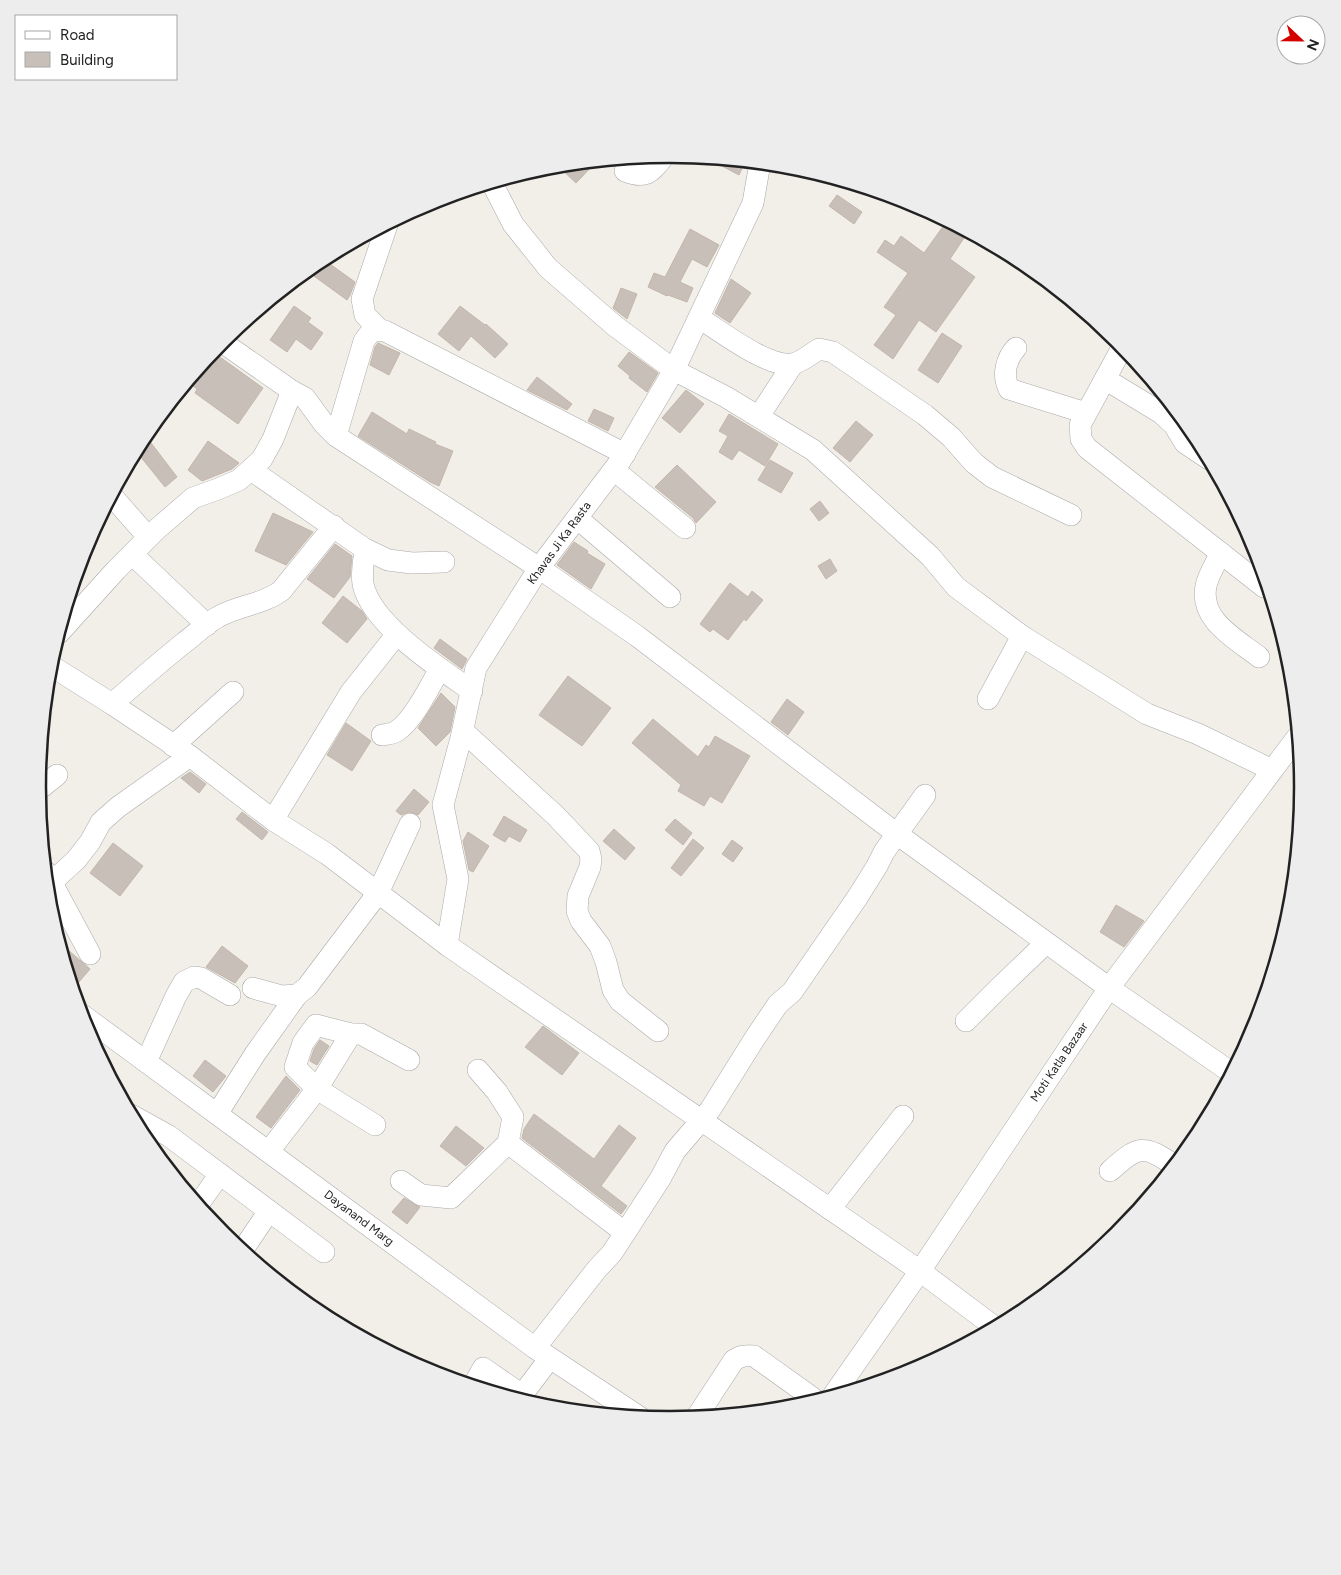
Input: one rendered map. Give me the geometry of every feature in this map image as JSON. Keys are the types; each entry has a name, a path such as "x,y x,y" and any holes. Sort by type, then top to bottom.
{"street":[{"path":"625,171 637,176 646,174 657,164"},
{"name":"Khavas Ji Ka Rasta","path":"447,945 458,879 443,805 463,731 476,668 539,568 619,462 674,370 753,203 759,170"},
{"path":"495,189 513,224 548,268 615,326 674,370 726,397 813,450 930,556 956,587 1022,636 1147,714 1198,734 1272,770"},
{"path":"380,330 366,314 362,299 384,233"},
{"path":"699,318 764,358 776,363 793,364"},
{"path":"336,436 364,341 375,330 385,331 619,462 685,528"},
{"path":"228,347 305,398 324,424 336,436 539,568 637,636 897,834 1109,988 1227,1070"},
{"path":"1016,348 1008,360 1006,369 1006,381 1009,389 1086,413"},
{"path":"759,416 793,364 819,349 833,352 925,415 951,438 974,463 992,477 1071,515"},
{"path":"1119,353 1080,425 1081,439 1087,448 1261,585"},
{"path":"1105,378 1161,413 1174,425 1185,443 1196,450"},
{"path":"69,622 148,537 193,498 218,490 239,480 262,459 273,439 292,391"},
{"path":"251,470 365,549 388,560 412,563 444,562"},
{"path":"116,501 148,537"},
{"path":"577,518 670,597"},
{"path":"112,704 216,618 234,609 260,603 281,591 334,526"},
{"path":"365,549 362,583 368,598 386,624 415,650 472,691"},
{"path":"1221,553 1206,585 1206,606 1215,622 1259,657"},
{"path":"132,554 207,625"},
{"path":"273,820 351,692 397,634"},
{"path":"988,699 1022,636"},
{"path":"382,736 396,732 403,726 440,669"},
{"path":"57,670 181,751 273,820 327,854 447,945 920,1271 990,1324"},
{"path":"53,875 76,860 90,842 101,822 181,751 233,692"},
{"path":"463,731 556,816 589,851 590,867 578,896 577,911 581,921 600,946 613,990 620,1001 658,1031"},
{"name":"Moti Katla Bazaar","path":"838,1388 920,1271 1109,988 1293,743"},
{"path":"46,784 57,775"},
{"path":"523,1393 543,1353 592,1276 612,1253 624,1232 660,1180 675,1151 710,1110 778,1004 792,992 857,898 884,852 925,795"},
{"path":"217,1114 255,1054 297,995 308,987 378,893 410,824"},
{"path":"55,888 90,954"},
{"path":"966,1021 1046,942"},
{"path":"146,1062 184,982 194,976 230,995"},
{"path":"253,988 282,996 297,995"},
{"name":"Dayanand Marg","path":"93,1023 543,1353 629,1410"},
{"path":"375,1126 317,1089 295,1067 303,1043 316,1026 351,1034 361,1034 409,1060"},
{"path":"269,1151 317,1089 351,1034"},
{"path":"401,1181 422,1195 451,1198 508,1143 513,1117 497,1092 478,1070"},
{"path":"830,1209 903,1116"},
{"path":"144,1122 169,1136 324,1252"},
{"path":"508,1143 624,1232"},
{"path":"1110,1171 1130,1153 1142,1150 1151,1151 1170,1162"},
{"path":"202,1200 220,1174"},
{"path":"246,1245 269,1210"},
{"path":"701,1410 734,1360 740,1356 747,1355 754,1356 809,1396"},
{"path":"476,1381 483,1368 518,1392"}],"building":[{"path":"722,166 742,168 739,175"},
{"path":"589,169 576,183 565,173"},
{"path":"837,195 862,212 854,224 829,206"},
{"path":"943,226 947,228 965,237 950,259 975,277 936,332 919,320 893,359 874,345 896,315 884,307 908,273 877,252 885,240 894,246 901,236 924,253"},
{"path":"690,229 719,245 707,267 692,259 680,282 693,288 687,302 667,296 648,287 654,273 665,277"},
{"path":"330,264 355,282 347,300 313,276"},
{"path":"731,279 751,293 730,323 715,313"},
{"path":"621,288 637,294 627,319 613,308"},
{"path":"294,306 311,318 308,322 323,333 311,350 296,339 287,352 270,340"},
{"path":"460,306 486,324 508,344 495,358 471,336 459,351 438,334"},
{"path":"942,333 962,346 938,383 918,370"},
{"path":"378,343 400,353 389,375 370,365"},
{"path":"629,352 658,373 647,392 629,378 630,376 618,366"},
{"path":"219,356 263,388 238,424 195,393 197,389 193,386"},
{"path":"537,377 572,404 567,410 527,390"},
{"path":"686,390 704,404 680,433 662,418"},
{"path":"594,409 614,418 608,431 588,421"},
{"path":"372,412 407,434 409,429 436,442 435,444 453,451 439,486 358,436"},
{"path":"729,414 778,444 765,466 739,450 732,460 719,452 728,436 719,431"},
{"path":"856,421 873,435 850,462 833,448"},
{"path":"208,441 239,463 232,469 202,481 188,470"},
{"path":"150,442 177,477 165,487 141,457"},
{"path":"770,460 793,473 781,493 758,480"},
{"path":"677,465 716,502 696,523 693,518 655,487"},
{"path":"820,501 829,513 819,521 810,509"},
{"path":"273,513 313,532 286,565 255,551"},
{"path":"574,542 605,564 591,589 557,565"},
{"path":"335,544 352,556 350,577 334,598 307,579"},
{"path":"830,559 837,571 826,579 818,566"},
{"path":"730,583 748,597 752,591 763,600 746,621 744,619 728,640 713,629 710,632 700,624"},
{"path":"343,596 362,611 367,619 347,643 322,623"},
{"path":"440,639 467,659 462,669 434,648"},
{"path":"568,676 611,708 582,746 539,715"},
{"path":"441,693 455,707 450,732 436,746 418,728"},
{"path":"787,699 804,712 788,735 771,722"},
{"path":"653,719 698,757 706,745 709,747 715,736 750,756 722,803 710,796 704,806 678,791 681,785 632,743"},
{"path":"346,723 371,741 352,771 327,755"},
{"path":"190,772 206,784 199,793 181,778"},
{"path":"414,789 429,802 418,815 409,812 401,815 396,811"},
{"path":"242,812 268,832 262,840 236,819"},
{"path":"504,816 527,830 520,842 509,836 505,842 493,835"},
{"path":"675,819 692,833 683,845 665,830"},
{"path":"614,829 635,848 625,860 603,841"},
{"path":"468,832 489,846 473,872 469,870 463,841"},
{"path":"693,839 704,848 681,876 671,868"},
{"path":"732,840 743,848 733,862 722,854"},
{"path":"113,843 143,866 120,896 90,873"},
{"path":"1116,905 1144,921 1124,947 1100,932"},
{"path":"222,946 248,966 235,983 206,967"},
{"path":"68,950 90,969 78,983"},
{"path":"543,1026 579,1053 562,1075 525,1047"},
{"path":"320,1040 329,1046 317,1065 310,1061 314,1049"},
{"path":"205,1060 226,1076 213,1092 193,1076"},
{"path":"286,1076 300,1090 271,1128 256,1117"},
{"path":"534,1114 594,1159 619,1125 636,1138 601,1186 627,1206 621,1214 522,1138 524,1129"},
{"path":"456,1126 484,1148 466,1166 440,1146"},
{"path":"404,1198 420,1207 407,1224 392,1212"}]}
